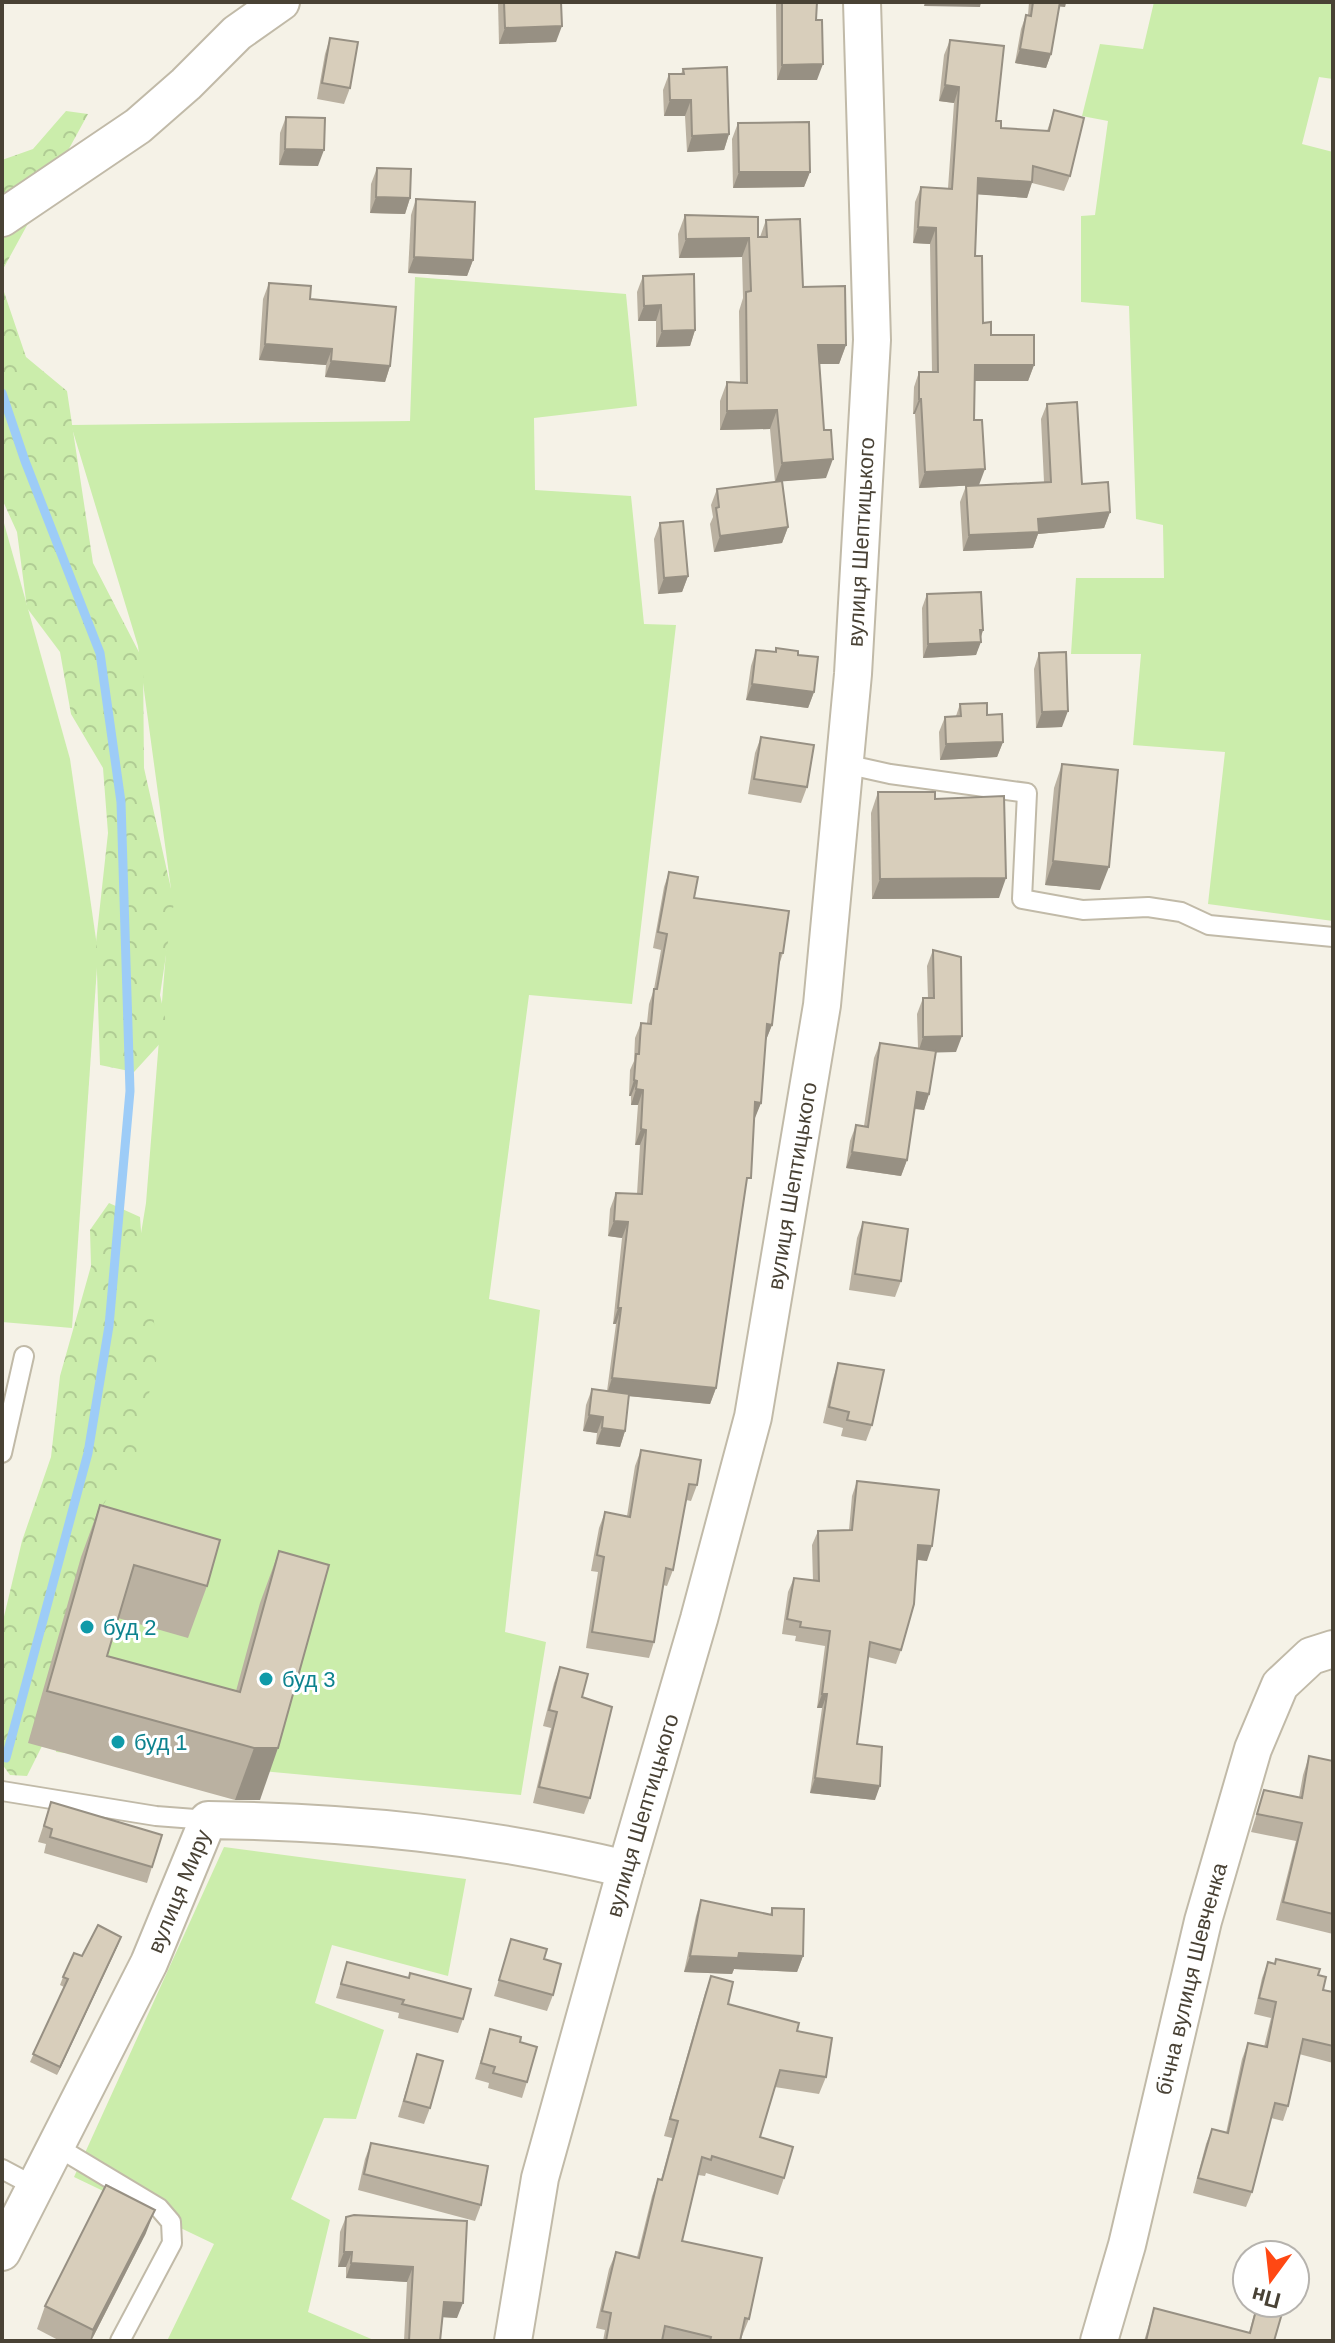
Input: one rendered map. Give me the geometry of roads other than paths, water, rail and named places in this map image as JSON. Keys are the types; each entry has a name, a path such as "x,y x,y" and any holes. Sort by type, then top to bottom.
{"street":[{"path":"2,218 138,126 237,33 281,2"},
{"name":"вулиця Шептицького","path":"513,2341 540,2178 699,1619 753,1417 822,1005 853,674 872,340 862,2"},
{"name":"бічна вулиця Шевченка","path":"1099,2341 1127,2245 1203,1921 1253,1749 1280,1685 1311,1656 1333,1649"},
{"name":"вулиця Миру","path":"2,2252 149,1963 208,1820 313,1822 448,1834 577,1856 626,1869"}],"lane":[{"path":"845,764 890,774 1027,793 1022,899 1083,910 1148,907 1181,912 1209,925 1333,937"},
{"path":"2,1453 24,1356"},
{"path":"2,1791 156,1816 208,1820"},
{"path":"54,2145 159,2208 171,2222 172,2243 120,2341"},
{"path":"2,2169 34,2186"}],"waterway":[{"path":"2,393 25,461 100,653 121,802 130,1091 109,1326 88,1453 6,1758"}],"place":[{"name":"буд 2","path":"87,1627"},
{"name":"буд 3","path":"266,1679"},
{"name":"буд 1","path":"118,1742"}]}
